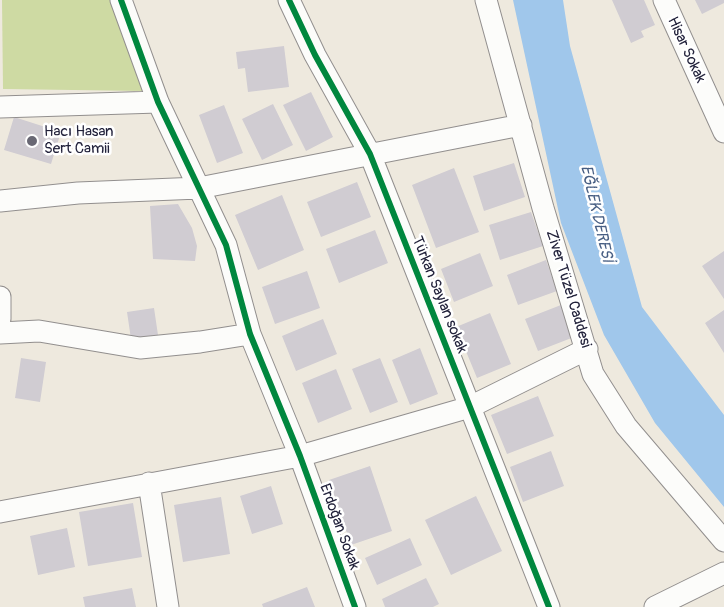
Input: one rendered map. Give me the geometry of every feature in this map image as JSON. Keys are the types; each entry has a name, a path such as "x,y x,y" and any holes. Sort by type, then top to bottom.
{"street":[{"name":"Erdoğan Sokak","path":"121,0 158,102 226,244 250,334 300,456 355,607"},
{"name":"Türkan Saylan sokak","path":"289,0 315,55 370,154 549,607"},
{"name":"Ziver Tüzel Caddesi","path":"486,0 543,208 593,374 626,426 724,541"},
{"name":"Hisar Sokak","path":"664,0 724,132"},
{"path":"0,107 158,102"},
{"path":"0,201 78,193 199,188 521,125"},
{"path":"0,297 0,319"},
{"path":"0,333 39,331 140,348 250,334"},
{"path":"0,512 300,456 470,407 587,350"},
{"path":"149,483 168,607"},
{"path":"655,607 724,572 701,516"}],"green space":[{"path":"2,0 111,0 143,91 3,89"}],"water":[{"name":"EĞLEK DERESİ","path":"513,0 563,0 570,46 642,307 724,415 724,507 655,423 604,335 561,223"}],"building":[{"path":"612,0 644,0 655,25 641,31 644,37 631,43"},
{"path":"695,0 724,0 724,3 702,14"},
{"path":"284,46 289,87 248,92 245,68 238,69 236,52"},
{"path":"311,92 333,137 306,151 283,105"},
{"path":"273,104 293,145 262,160 242,119"},
{"path":"224,105 243,153 217,163 199,115"},
{"name":"Hacı Hasan Sert Camii","path":"14,117 61,132 51,164 4,150"},
{"path":"514,163 525,197 484,211 473,176"},
{"path":"454,168 479,232 436,248 412,185"},
{"path":"357,182 371,217 321,237 307,202"},
{"path":"282,195 304,250 258,270 235,215"},
{"path":"178,204 192,228 197,246 195,261 153,259 150,206"},
{"path":"531,212 543,246 500,260 489,225"},
{"path":"375,230 388,263 339,283 326,249"},
{"path":"724,251 724,299 702,266"},
{"path":"480,253 493,286 454,302 441,269"},
{"path":"546,260 557,291 518,305 507,275"},
{"path":"307,271 320,308 275,324 262,287"},
{"path":"561,305 574,337 538,351 525,319"},
{"path":"154,308 158,335 131,339 127,312"},
{"path":"724,310 724,353 705,323"},
{"path":"490,313 511,364 477,378 456,327"},
{"path":"323,319 337,354 296,371 282,336"},
{"path":"420,348 438,394 410,405 392,360"},
{"path":"21,358 46,362 40,402 15,398"},
{"path":"380,358 398,402 370,413 352,369"},
{"path":"336,369 352,409 318,423 302,383"},
{"path":"538,396 554,436 507,454 491,415"},
{"path":"551,451 564,486 523,502 510,467"},
{"path":"370,466 392,531 351,545 329,480"},
{"path":"271,486 283,524 252,534 240,496"},
{"path":"476,496 502,551 451,575 425,520"},
{"path":"221,497 230,554 183,562 174,505"},
{"path":"133,503 142,557 88,566 79,512"},
{"path":"67,528 75,567 38,575 30,536"},
{"path":"410,538 422,565 377,585 365,558"},
{"path":"426,578 439,604 433,607 385,607 382,599"},
{"path":"307,587 315,607 263,607 262,604"},
{"path":"132,588 136,607 85,607 83,597"}],"cycle path":[{"path":"121,0 158,102 226,245 250,334 300,456 355,607"},
{"path":"289,0 315,55 370,154 549,607"}],"place":[{"name":"Hacı Hasan Sert Camii","path":"32,141"}]}
